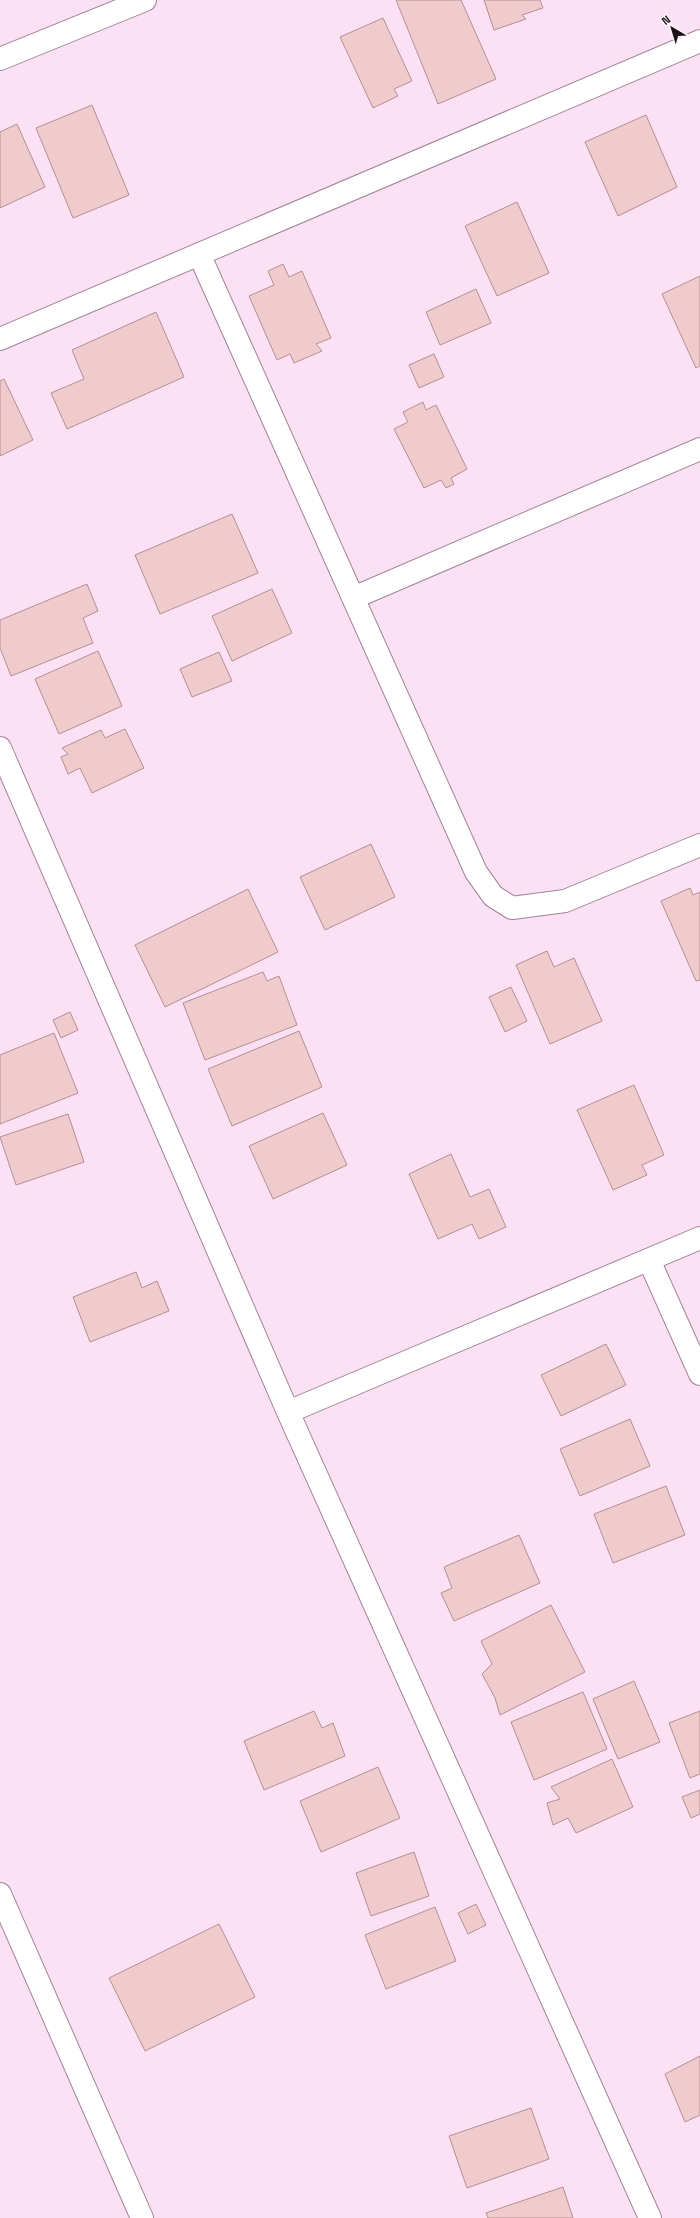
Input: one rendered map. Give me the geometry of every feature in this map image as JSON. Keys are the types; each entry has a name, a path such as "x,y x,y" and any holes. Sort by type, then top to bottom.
{"street":[{"path":"0,59 145,0"},
{"path":"0,339 700,41"},
{"path":"200,254 476,872 493,896 512,908 565,902 700,845"},
{"path":"353,598 700,449"},
{"path":"0,748 288,1412 650,2218"},
{"path":"288,1412 700,1238"},
{"path":"649,1260 700,1374"},
{"path":"0,1894 6,1925 142,2218"}],"building":[{"path":"396,0 461,0 496,79 438,104"},
{"path":"484,0 540,0 543,8 522,15 526,19 494,30"},
{"path":"383,18 412,81 394,89 398,96 373,108 340,37"},
{"path":"92,105 129,195 73,218 36,128"},
{"path":"646,115 677,187 618,216 585,142"},
{"path":"17,124 45,187 0,208 0,132"},
{"path":"517,202 549,273 497,296 465,226"},
{"path":"283,264 289,277 302,271 331,338 316,344 322,351 294,363 290,354 277,360 249,296 274,285 268,271"},
{"path":"700,276 700,366 696,368 662,294"},
{"path":"476,289 491,323 440,345 426,312"},
{"path":"156,312 184,377 67,429 51,393 84,379 72,350"},
{"path":"434,354 444,377 419,388 409,365"},
{"path":"4,379 33,440 0,456 0,381"},
{"path":"423,402 426,410 436,405 467,469 451,478 454,484 446,488 441,480 424,488 394,429 408,422 403,412"},
{"path":"232,514 258,573 160,614 135,555"},
{"path":"87,584 98,611 83,618 93,643 11,676 0,648 0,620"},
{"path":"272,589 292,633 232,661 212,616"},
{"path":"98,651 122,706 59,734 35,679"},
{"path":"219,652 232,681 192,697 180,669"},
{"path":"125,729 144,768 92,793 80,768 68,774 61,757 68,754 62,748 101,730 105,738"},
{"path":"371,844 395,897 325,930 300,877"},
{"path":"690,888 693,895 700,892 700,980 696,981 661,901"},
{"path":"248,889 278,952 165,1007 135,945"},
{"path":"547,951 554,967 574,958 602,1021 550,1044 516,965"},
{"path":"263,972 267,981 279,976 297,1025 205,1060 183,1003"},
{"path":"511,987 527,1021 505,1032 489,997"},
{"path":"70,1012 78,1030 61,1038 53,1020"},
{"path":"299,1031 322,1087 232,1126 208,1069"},
{"path":"54,1033 78,1093 0,1124 0,1055"},
{"path":"634,1085 664,1155 642,1165 647,1175 613,1190 577,1110"},
{"path":"323,1113 347,1165 273,1199 249,1146"},
{"path":"68,1114 84,1162 16,1185 0,1137"},
{"path":"451,1154 470,1197 489,1189 506,1227 479,1239 472,1224 438,1239 409,1174"},
{"path":"136,1272 142,1288 157,1281 169,1311 90,1342 73,1297"},
{"path":"606,1344 626,1385 561,1416 541,1375"},
{"path":"630,1419 650,1466 580,1496 560,1449"},
{"path":"666,1486 685,1535 613,1563 594,1514"},
{"path":"519,1535 540,1583 454,1621 441,1593 452,1588 444,1567"},
{"path":"551,1605 585,1672 500,1715 495,1698 482,1674 492,1664 481,1641"},
{"path":"634,1681 660,1742 618,1759 593,1699"},
{"path":"583,1692 607,1749 534,1780 511,1722"},
{"path":"314,1711 322,1728 333,1723 345,1756 264,1790 244,1741"},
{"path":"700,1711 700,1774 690,1778 669,1723"},
{"path":"612,1759 633,1807 576,1833 568,1818 553,1825 547,1803 560,1799 551,1787"},
{"path":"378,1767 400,1818 321,1852 300,1801"},
{"path":"700,1790 700,1814 691,1818 682,1797"},
{"path":"414,1852 429,1896 371,1916 356,1873"},
{"path":"476,1904 486,1925 468,1934 458,1913"},
{"path":"435,1907 456,1961 386,1989 365,1935"},
{"path":"219,1924 255,1997 145,2051 109,1978"},
{"path":"700,2056 700,2115 685,2122 665,2074"},
{"path":"531,2108 549,2159 467,2188 449,2136"},
{"path":"563,2187 573,2218 488,2218 486,2213"}]}
